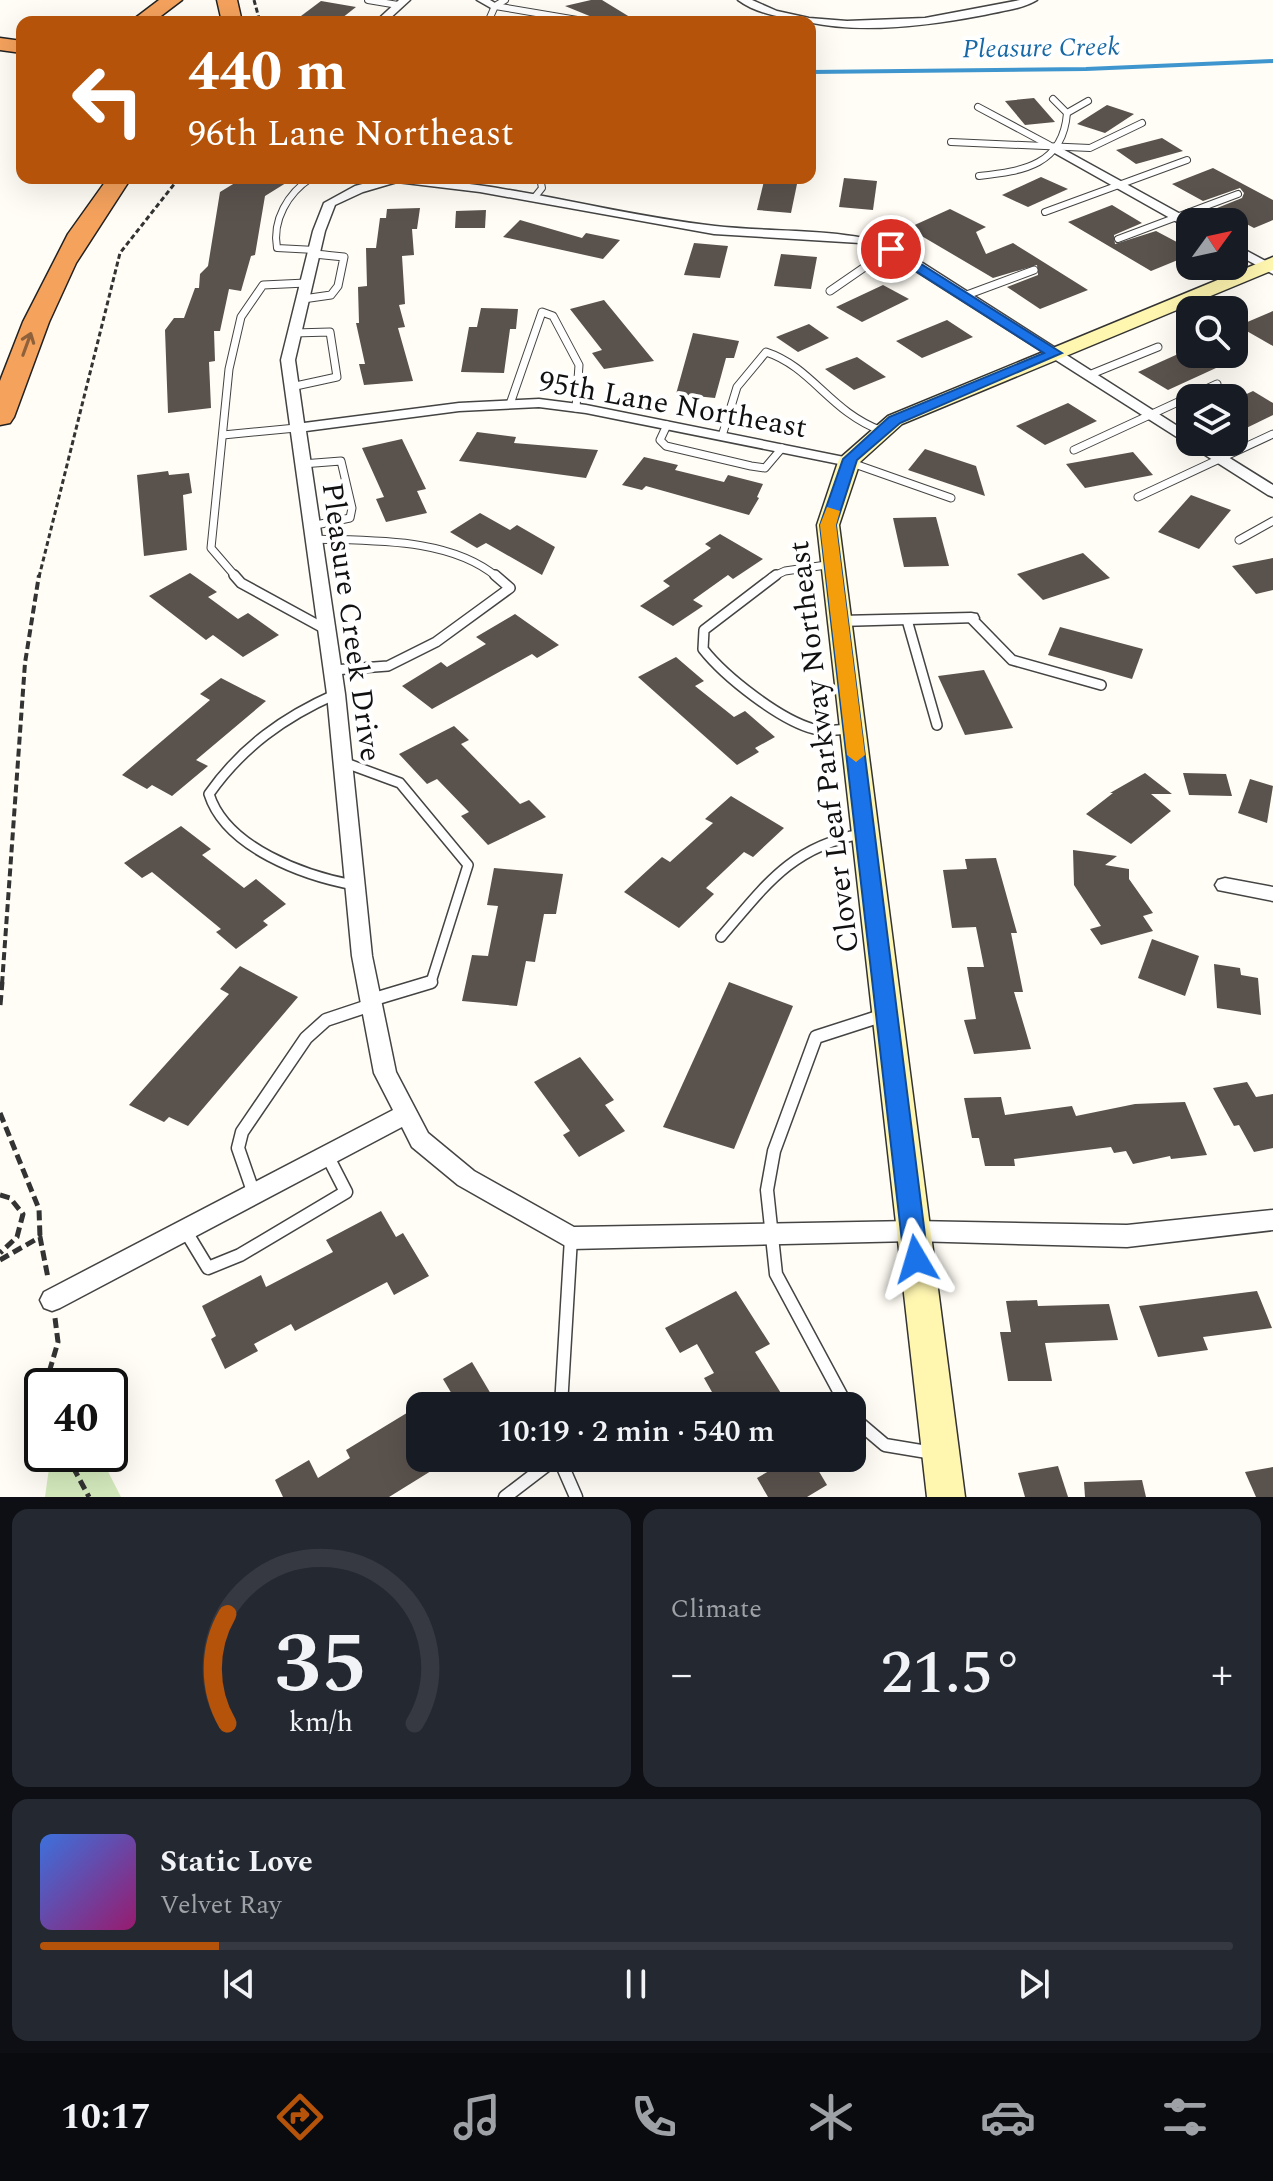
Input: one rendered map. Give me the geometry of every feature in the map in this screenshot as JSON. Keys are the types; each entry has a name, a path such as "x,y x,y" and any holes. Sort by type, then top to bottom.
{"highway":[{"path":"149,16 172,0"},
{"path":"167,16 188,0"},
{"path":"0,417 34,323 73,239 115,184"}],"street":[{"path":"482,0 500,3"},
{"path":"743,0 782,16"},
{"path":"816,20 854,23 956,17 1032,0"},
{"path":"1055,149 1176,216"},
{"name":"Pleasure Creek Drive","path":"376,184 330,203 314,252 288,360 333,670 354,885 370,1003 385,1073 420,1140 466,1178 571,1238"},
{"path":"454,184 714,230 861,239 891,249 1176,431"},
{"path":"1248,255 1271,266"},
{"name":"Clover Leaf Parkway Northeast","path":"946,1497 828,525 849,462 895,420 1271,266"},
{"name":"95th Lane Northeast","path":"296,428 459,407 510,404 576,408 849,462"},
{"path":"1216,456 1273,492"},
{"path":"840,621 971,618"},
{"path":"1225,885 1273,894"},
{"path":"52,1300 406,1114"},
{"path":"571,1238 913,1231 1127,1236 1273,1220"}],"lane":[{"path":"368,0 402,3"},
{"path":"500,3 561,16"},
{"path":"1053,99 1067,113"},
{"path":"1067,113 1088,101"},
{"path":"978,107 1055,149"},
{"path":"979,176 1020,170 1055,149 1064,137 1067,113"},
{"path":"951,142 1032,144 1055,149 1090,148 1142,123"},
{"path":"1045,212 1187,160"},
{"path":"298,184 282,211 274,241 277,248 344,257 336,294 330,298 303,299"},
{"path":"534,198 542,188 541,184"},
{"path":"1201,208 1238,194"},
{"path":"1118,239 1176,217"},
{"path":"830,291 891,249"},
{"path":"964,296 1034,270"},
{"path":"306,283 263,285 241,317 229,369 211,548 241,583 327,630"},
{"path":"510,404 542,312 553,316 579,365 576,408"},
{"path":"291,387 337,377 330,332 294,333"},
{"path":"1089,375 1158,347"},
{"path":"722,436 737,387 766,352 784,357 833,404 862,424 882,431"},
{"path":"1074,450 1176,403"},
{"path":"667,425 660,440 666,446 751,466 765,468 782,448"},
{"path":"223,435 296,428"},
{"path":"1138,497 1273,434"},
{"path":"302,464 341,461 352,508 350,518 312,532"},
{"path":"849,462 951,498"},
{"path":"1239,540 1273,521"},
{"path":"312,532 444,552 493,575 510,588 436,642 388,666 333,670"},
{"path":"833,564 785,571 770,578 704,630 702,640 703,648 725,669 782,716 815,729 853,729"},
{"path":"971,618 1012,660 1101,685"},
{"path":"907,620 937,725"},
{"path":"336,694 302,708 264,731 209,794 211,805 245,840 283,867 321,880 354,885"},
{"path":"254,1194 238,1148 242,1132 306,1038 326,1020 431,982 468,865 400,783 343,762"},
{"path":"721,937 804,849 823,840 864,833"},
{"path":"839,1392 776,1274 767,1190 774,1151 796,1084 816,1037 838,1027 887,1015"},
{"path":"185,1229 208,1268 240,1255 346,1192 327,1155"},
{"path":"562,1392 571,1238"},
{"path":"866,1429 885,1445 940,1454"},
{"path":"505,1497 538,1472"},
{"path":"564,1472 576,1497"}],"path":[{"path":"0,1005 25,663 39,577 120,253 174,184"},
{"path":"0,1113 39,1209 40,1237 58,1342 50,1368"},
{"path":"0,1195 10,1198 23,1214 21,1231 13,1245 0,1253"},
{"path":"0,1260 40,1237"},
{"path":"76,1472 89,1497"}],"green space":[{"path":"48,1472 108,1472 121,1497 45,1497"}],"building":[{"path":"602,0 628,16 590,16 565,6"},
{"path":"321,1 356,7 345,16 301,16"},
{"path":"1034,98 1055,122 1025,125 1005,101"},
{"path":"1107,105 1134,114 1105,133 1077,124"},
{"path":"1162,138 1183,151 1136,164 1116,150"},
{"path":"1213,168 1273,200 1273,220 1254,228 1248,225 1248,208 1217,208 1242,198 1244,193 1240,188 1203,201 1172,184"},
{"path":"1041,177 1068,189 1028,207 1002,195"},
{"path":"844,178 877,181 873,210 839,207"},
{"path":"233,184 284,184 265,196 255,255 251,256 241,291 229,289 220,331 214,331 215,361 209,362 211,408 168,413 165,330 174,318 184,318 195,288 199,288 200,274 208,266 220,192"},
{"path":"763,184 797,184 791,213 757,210"},
{"path":"1112,205 1142,223 1114,235 1115,244 1156,231 1176,242 1176,261 1151,271 1068,222"},
{"path":"420,208 417,229 412,229 414,255 402,256 405,304 399,305 405,327 398,328 413,381 364,385 359,364 365,364 356,323 359,323 358,287 367,286 366,248 376,248 380,218 386,218 387,209"},
{"path":"950,209 986,227 976,232 986,254 1013,243 1088,290 1040,309 1007,287 1038,275 1037,265 993,278 908,228"},
{"path":"486,210 485,228 455,228 456,211"},
{"path":"520,220 582,238 586,233 620,240 603,259 503,237"},
{"path":"694,243 728,246 720,278 684,275"},
{"path":"781,254 817,257 811,289 774,286"},
{"path":"883,285 909,299 862,322 836,307"},
{"path":"604,300 654,361 604,369 592,353 602,350 570,309"},
{"path":"481,308 518,309 516,329 510,329 504,373 461,372 469,327 477,327"},
{"path":"1273,311 1273,346 1248,332 1248,322"},
{"path":"947,320 973,337 922,358 896,341"},
{"path":"809,324 829,338 798,352 776,337"},
{"path":"693,333 739,341 734,358 726,358 715,398 676,394"},
{"path":"1176,355 1176,368 1216,368 1168,390 1138,372"},
{"path":"857,357 886,377 854,390 825,369"},
{"path":"1253,391 1273,403 1273,415 1248,427 1248,393"},
{"path":"1068,403 1097,421 1045,445 1016,426"},
{"path":"477,432 516,437 514,443 598,450 586,478 459,461"},
{"path":"402,439 426,489 417,491 427,513 386,522 376,499 384,497 362,448"},
{"path":"925,449 976,466 985,496 908,470"},
{"path":"1133,452 1153,475 1085,488 1066,464"},
{"path":"644,457 678,465 675,470 724,482 728,475 763,484 759,498 749,515 646,486 642,490 622,485"},
{"path":"168,471 169,475 189,473 192,493 183,495 187,550 144,556 137,475"},
{"path":"1191,495 1231,510 1199,549 1158,532"},
{"path":"480,513 510,530 517,525 555,547 542,575 486,543 477,548 450,532"},
{"path":"936,517 949,566 904,567 893,518"},
{"path":"720,534 763,559 733,579 728,575 693,600 703,606 673,626 640,606 670,586 663,581 711,548 705,544"},
{"path":"1083,553 1110,578 1043,600 1017,574"},
{"path":"1273,558 1273,590 1256,594 1232,566"},
{"path":"190,573 217,592 208,597 238,619 248,613 279,635 243,657 213,635 206,640 149,596"},
{"path":"515,614 559,645 537,658 532,654 432,709 402,686 441,662 447,667 486,644 476,637"},
{"path":"1060,627 1143,649 1132,679 1048,655"},
{"path":"676,657 704,681 695,686 734,717 745,711 775,737 755,748 759,752 737,765 638,677"},
{"path":"984,670 1013,728 965,735 938,676"},
{"path":"221,678 266,701 196,760 208,766 172,796 152,785 147,789 122,775 210,700 200,694"},
{"path":"454,726 469,740 461,744 520,804 529,800 546,817 488,845 461,816 469,812 437,779 427,784 399,754"},
{"path":"1145,773 1172,794 1151,794 1171,811 1131,844 1086,814 1113,793 1110,793"},
{"path":"1183,773 1226,774 1232,796 1189,795"},
{"path":"1250,779 1273,786 1267,823 1238,813"},
{"path":"731,796 784,828 753,857 744,852 706,888 714,894 679,928 624,892 662,857 670,862 713,823 705,819"},
{"path":"181,826 211,849 202,855 244,888 256,879 286,904 263,921 268,925 236,949 216,932 221,929 152,872 142,878 124,863"},
{"path":"1073,850 1117,856 1105,865 1129,869 1129,879 1153,913 1143,916 1153,931 1101,945 1090,929 1101,926 1074,885"},
{"path":"996,858 1017,933 1011,933 1023,992 1014,992 1031,1049 974,1054 964,1020 976,1019 967,967 984,967 976,927 952,928 943,870 967,869 965,859"},
{"path":"494,868 563,874 556,914 544,914 535,962 526,961 517,1006 462,1001 472,955 488,956 498,906 487,905"},
{"path":"1152,939 1199,956 1185,996 1138,978"},
{"path":"1214,964 1240,968 1241,975 1258,978 1261,1015 1217,1008"},
{"path":"240,966 298,997 188,1126 169,1117 164,1122 129,1105 229,994 220,989"},
{"path":"729,982 793,1006 734,1149 663,1127"},
{"path":"580,1057 614,1100 605,1105 625,1131 579,1157 563,1135 570,1131 534,1082"},
{"path":"1247,1082 1256,1097 1273,1094 1273,1148 1254,1152 1239,1125 1234,1126 1213,1088"},
{"path":"1001,1097 1005,1115 1072,1106 1076,1116 1135,1104 1185,1102 1207,1155 1171,1159 1170,1156 1133,1164 1126,1151 1114,1153 1111,1147 1014,1159 1015,1166 985,1166 979,1138 972,1138 964,1098"},
{"path":"381,1211 396,1237 403,1233 429,1276 394,1295 387,1282 295,1331 291,1324 254,1344 258,1351 225,1369 211,1339 216,1336 202,1306 261,1275 266,1287 333,1252 326,1240"},
{"path":"736,1291 770,1344 755,1352 780,1392 712,1392 704,1378 714,1373 697,1344 680,1353 665,1328"},
{"path":"1257,1291 1272,1328 1203,1337 1208,1350 1158,1357 1139,1306"},
{"path":"1037,1300 1038,1306 1109,1304 1118,1340 1045,1343 1052,1381 1008,1381 1000,1332 1011,1332 1006,1301"},
{"path":"472,1362 490,1392 451,1392 443,1379"},
{"path":"406,1413 406,1472 429,1472 389,1497 283,1497 275,1480 309,1460 318,1478 350,1458 346,1450"},
{"path":"1058,1466 1068,1497 1025,1497 1018,1473"},
{"path":"1273,1467 1273,1497 1256,1497 1245,1472"},
{"path":"767,1472 819,1472 827,1485 807,1497 768,1497 757,1478"},
{"path":"1142,1480 1146,1497 1085,1497 1084,1482"}],"waterway":[{"name":"Pleasure Creek","path":"816,72 1086,69 1273,61"}],"slow traffic":[{"path":"832,511 828,525 856,755"}],"route":[{"path":"891,249 1055,353 895,420 850,459 828,525 916,1259"}]}
